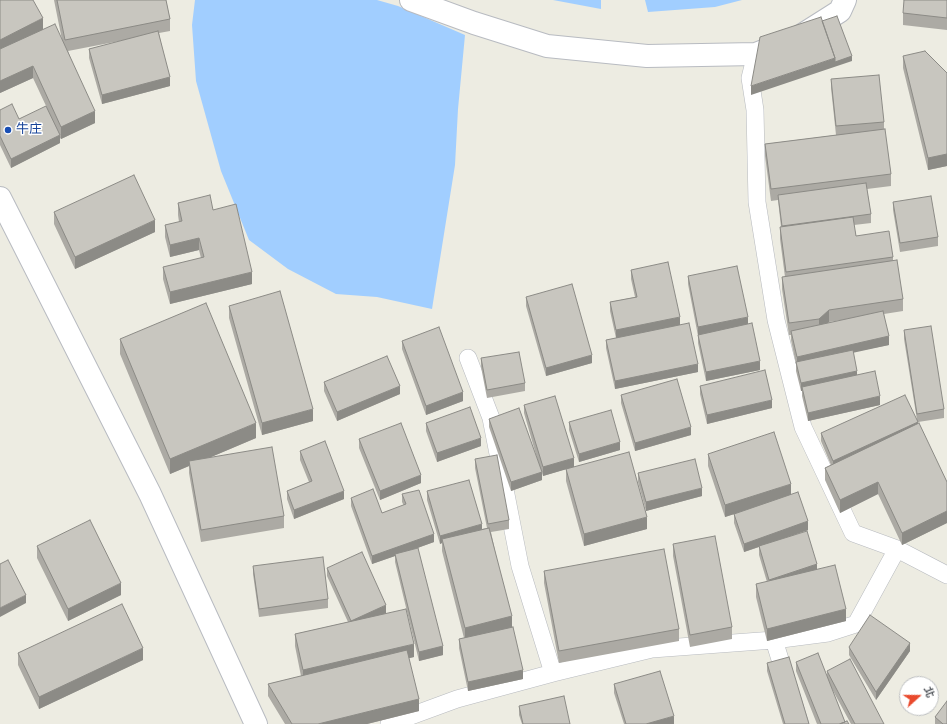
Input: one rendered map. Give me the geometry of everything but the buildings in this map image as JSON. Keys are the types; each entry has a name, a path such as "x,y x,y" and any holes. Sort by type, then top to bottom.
{"street":[{"path":"411,0 474,23 547,46 647,56 756,54 799,37 840,11 845,0"},
{"path":"0,198 150,494 256,724"}],"lane":[{"path":"756,54 750,78 755,110 757,202 776,320 803,427 853,533 897,549 947,575"},
{"path":"468,358 491,418 520,566 553,673"},
{"path":"389,724 457,699 553,673 652,650 774,640 828,633 856,624 897,549"},
{"path":"774,640 800,724"}],"water":[{"path":"195,0 377,0 398,6 465,35 458,109 455,165 432,309 377,297 336,294 288,269 249,240 221,171 196,81 192,25"},
{"path":"553,0 601,0 601,9"},
{"path":"645,0 742,0 715,7 648,12"}],"place":[{"name":"牛庄","path":"8,130"}]}
